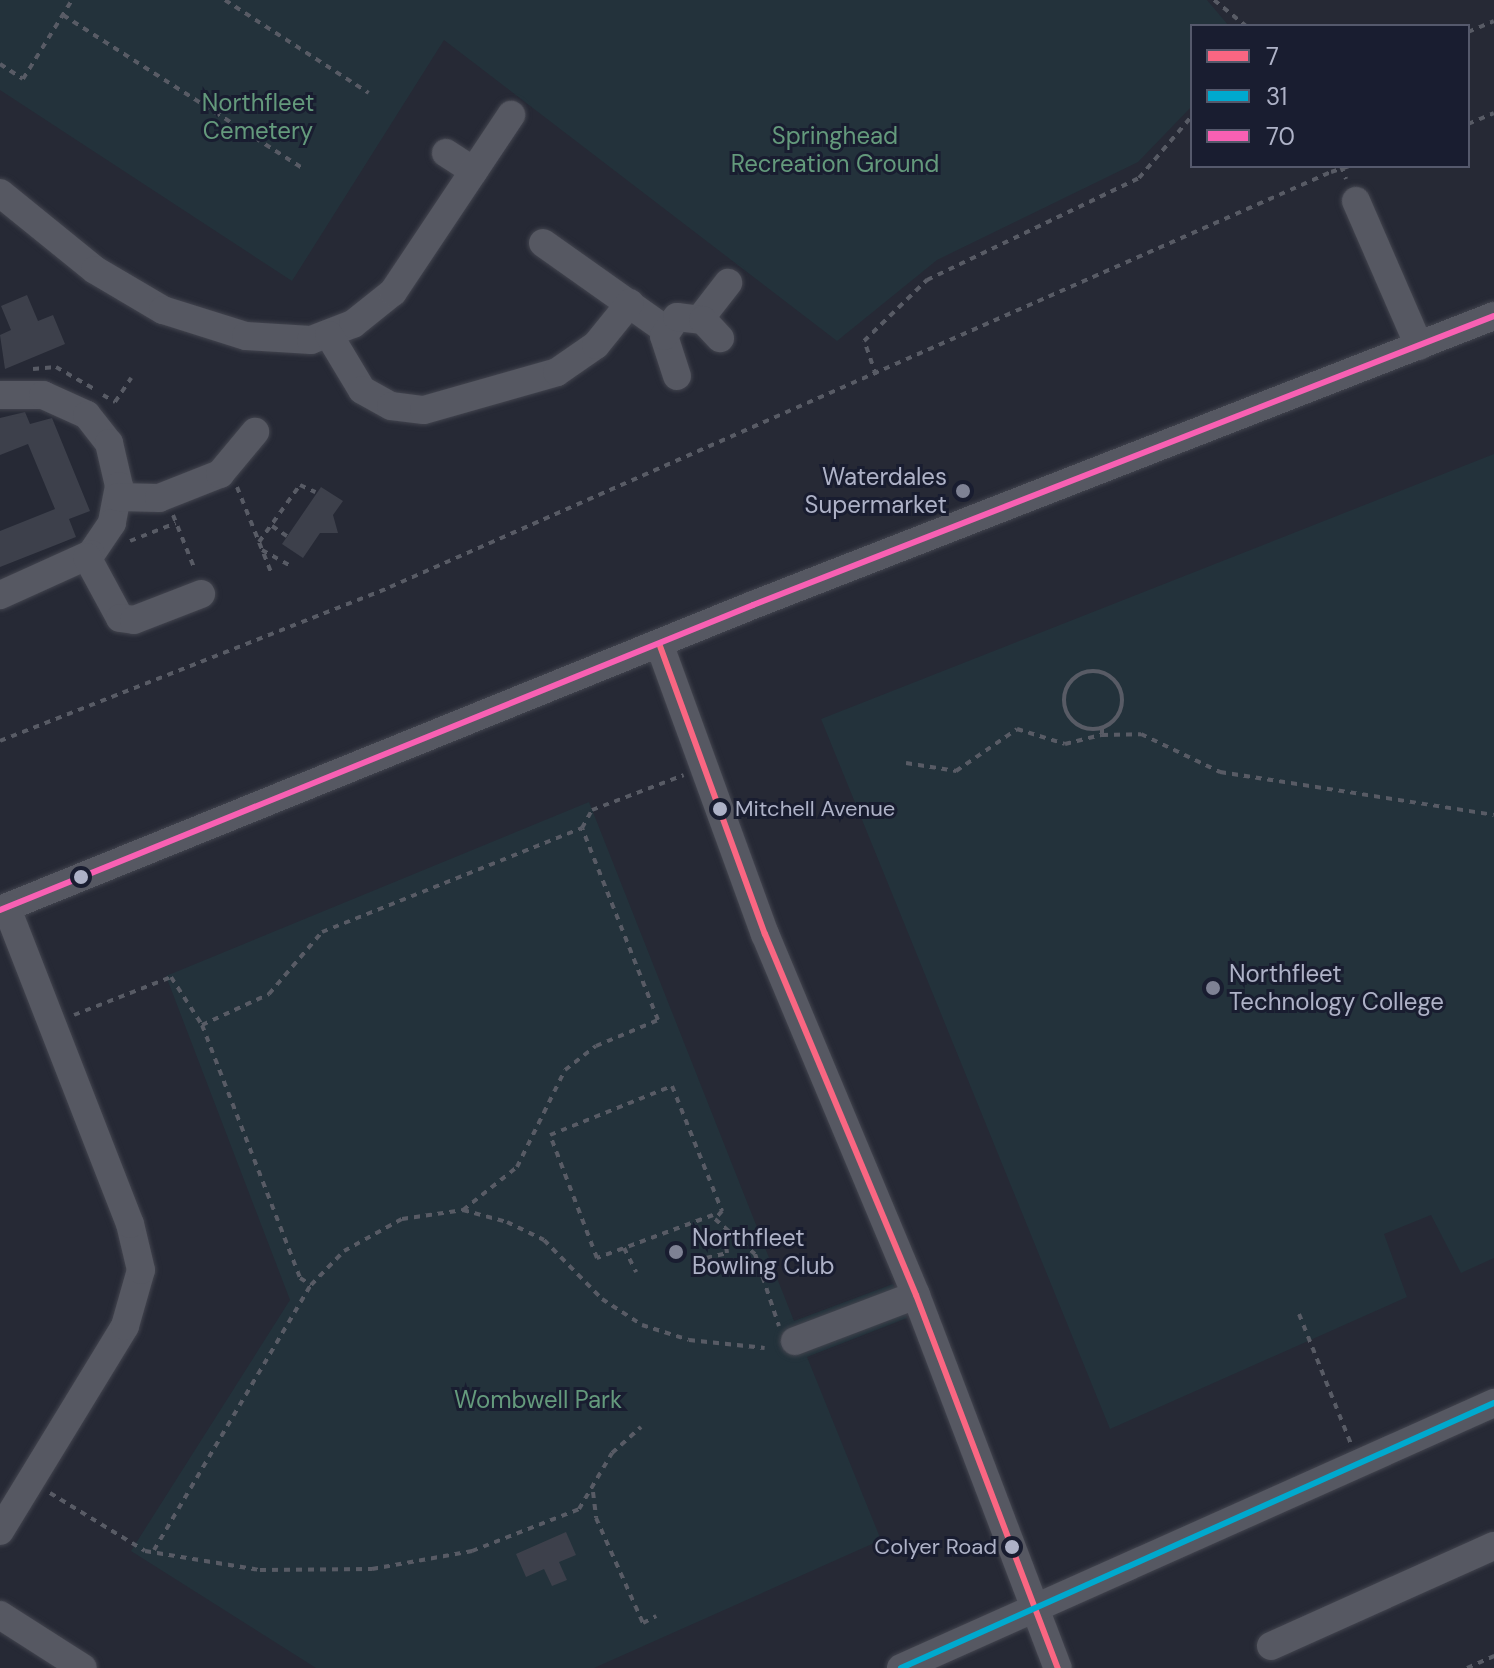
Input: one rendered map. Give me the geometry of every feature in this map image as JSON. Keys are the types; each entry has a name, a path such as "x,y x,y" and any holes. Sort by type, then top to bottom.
{"street":[{"path":"0,193 95,270 163,310 260,339 329,335 393,292 511,115"},
{"path":"446,153 474,171"},
{"path":"1356,201 1419,346"},
{"path":"543,243 666,330 677,376"},
{"path":"666,330 681,315 710,329 728,283"},
{"path":"329,335 362,390 396,407 424,410 557,372 596,345 630,303"},
{"path":"0,1531 125,1326 140,1279 130,1224 3,909 1494,316"},
{"path":"0,395 43,395 87,415 111,448 118,497 107,533 87,557 0,595"},
{"path":"118,497 159,498 220,474 255,432"},
{"path":"87,557 120,618 134,620 200,589"},
{"path":"660,646 765,934 916,1295 1058,1668"},
{"path":"795,1341 916,1295"},
{"path":"901,1668 1359,1460 1494,1403"},
{"path":"1271,1646 1494,1546"},
{"path":"0,1615 83,1668"}],"path":[{"path":"0,64 23,79 72,0"},
{"path":"225,0 369,93"},
{"path":"1214,0 1244,24"},
{"path":"63,15 302,168"},
{"path":"1470,31 1494,21"},
{"path":"1470,123 1494,113"},
{"path":"876,375 864,341 927,280 1139,178 1190,118"},
{"path":"0,741 390,587 1343,168"},
{"path":"109,411 115,402"},
{"path":"231,483 271,572"},
{"path":"259,542 300,485 315,492"},
{"path":"179,504 171,508 200,589"},
{"path":"115,548 176,523"},
{"path":"272,526 287,536"},
{"path":"262,550 293,567"},
{"path":"1083,673 1109,676 1120,691 1116,717 1102,728 1076,724 1065,710 1069,683 1083,673"},
{"path":"1102,728 1102,735"},
{"path":"906,763 956,771 1017,729 1065,744 1102,735 1141,734 1239,776 1494,815"},
{"path":"202,1025 269,994 322,932 582,828 592,810 705,767"},
{"path":"154,1550 311,1285 379,1228 463,1210 517,1167 565,1070 596,1046 658,1020 582,828"},
{"path":"50,1024 171,977 202,1025 300,1278 311,1285"},
{"path":"672,1086 722,1211 713,1215 651,1241 597,1258 550,1135 672,1086"},
{"path":"463,1210 544,1240 602,1299 642,1325 689,1340 765,1348"},
{"path":"713,1215 724,1232 755,1254 780,1328 795,1341"},
{"path":"706,1258 727,1253 724,1232"},
{"path":"624,1248 636,1272"},
{"path":"1299,1314 1359,1460"},
{"path":"50,1478 46,1490 133,1547 260,1570 372,1569 509,1539 579,1509 593,1492 612,1453 641,1427"},
{"path":"593,1492 596,1518 643,1623 656,1616"},
{"path":"1467,1668 1494,1656"}],"green space":[{"name":"Springhead Recreation Ground","path":"0,0 1207,0 1227,24 1190,24 1190,108 1138,162 937,260 837,341 444,40 292,281 0,90"},
{"name":"Northfleet Technology College","path":"1494,454 1494,1258 1461,1273 1431,1215 1384,1234 1407,1297 1110,1429 821,719"},
{"name":"Wombwell Park","path":"589,802 794,1321 893,1284 907,1318 807,1357 881,1540 594,1668 316,1668 131,1551 290,1300 166,976"}],"building":[{"path":"27,295 38,321 53,315 65,344 5,369 0,335 11,330 1,306"},
{"path":"25,412 30,424 52,418 90,511 69,519 76,537 0,567 0,531 55,509 28,444 0,455 0,418"},
{"path":"321,487 343,501 333,515 338,533 320,533 303,558 282,544"},
{"path":"566,1532 576,1555 559,1562 567,1580 552,1586 544,1569 526,1577 516,1554"}],"transit line":[{"name":"70","path":"0,910 753,605 1494,316"},
{"name":"7","path":"660,646 765,934 916,1295 1058,1668"},
{"name":"31","path":"901,1668 1494,1403"}],"place":[{"name":"Waterdales Supermarket","path":"963,491"},
{"name":"Mitchell Avenue","path":"720,809"},
{"name":"Northfleet Technology College","path":"1213,988"},
{"name":"Northfleet Bowling Club","path":"676,1252"},
{"name":"Colyer Road","path":"1012,1547"}],"park label":[{"name":"Northfleet Cemetery","path":"258,117"}]}
